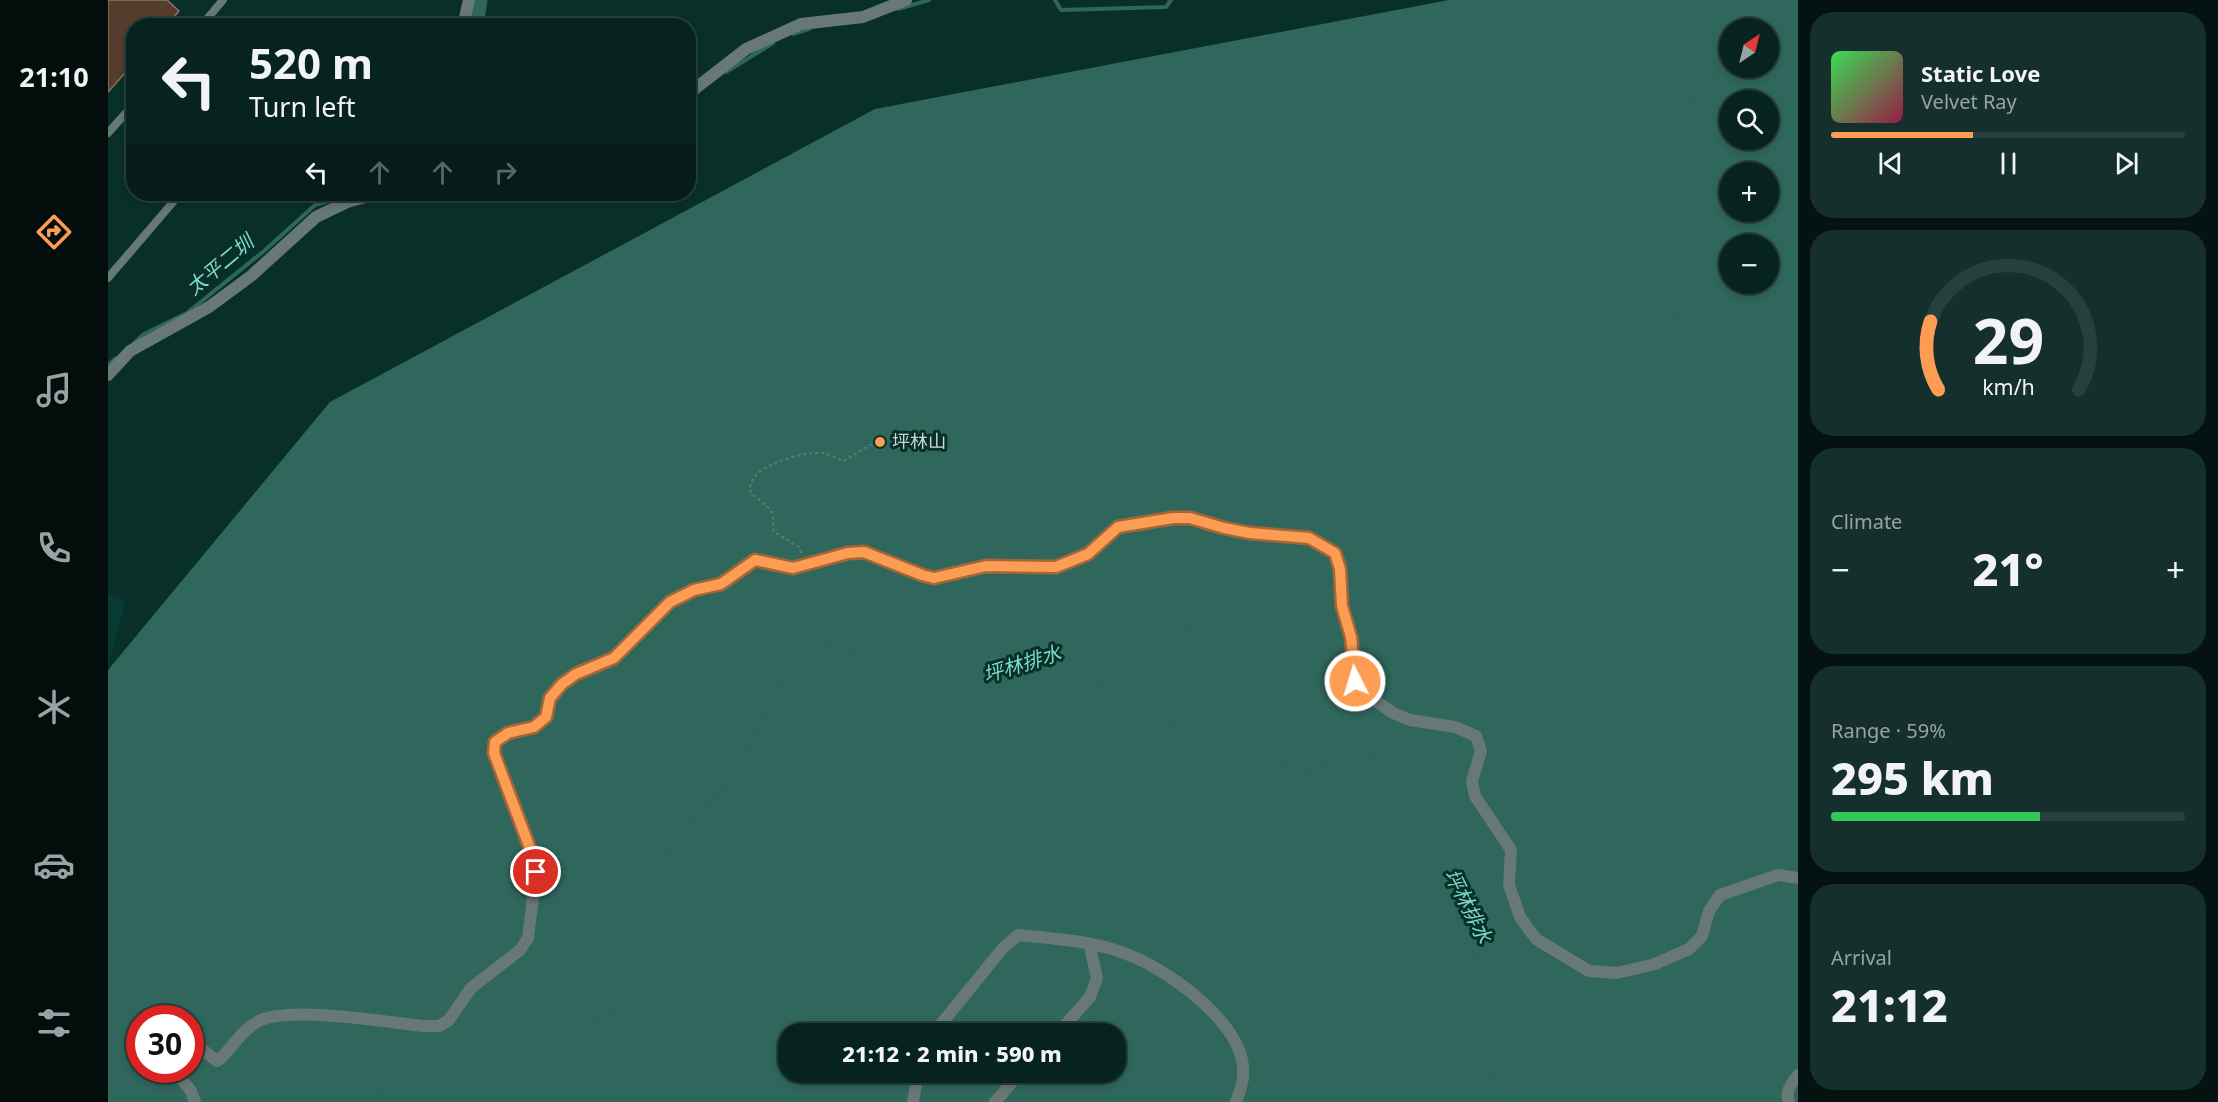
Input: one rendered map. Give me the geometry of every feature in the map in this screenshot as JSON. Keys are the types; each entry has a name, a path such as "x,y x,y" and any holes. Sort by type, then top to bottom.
{"street":[{"path":"465,18 469,0"},
{"path":"696,88 746,49 801,24 863,17 906,0"},
{"path":"108,375 130,351 208,307 251,276 316,217 351,201"},
{"path":"204,1051 217,1061 229,1052 243,1032 256,1022 271,1015 294,1014 423,1026 440,1026 449,1020 471,988 520,950 528,938 536,872 534,859 494,753 495,742 508,733 534,727 546,717 550,698 562,684 576,674 614,658 670,602 694,590 721,584 755,560 793,568 848,553 864,552 934,578 986,566 1056,567 1088,554 1118,527 1173,518 1190,518 1250,533 1309,538 1335,553 1340,569 1342,606 1351,637 1355,681 1367,695 1393,714 1410,720 1455,727 1476,736 1481,752 1472,780 1475,795 1511,850 1509,885 1520,917 1536,939 1589,971 1617,973 1655,964 1689,949 1702,936 1709,911 1720,895 1778,876 1798,878"},
{"path":"942,1023 1003,948 1018,935 1089,943 1134,957 1192,991 1227,1028 1241,1055 1244,1075 1236,1102"},
{"path":"1067,1023 1090,997 1097,978 1089,943"},
{"path":"1789,1102 1787,1097 1789,1087 1798,1076"},
{"path":"185,1083 191,1091 195,1102"},
{"path":"913,1102 916,1083"},
{"path":"995,1102 1011,1083"}],"lane":[{"path":"208,18 223,0"},
{"path":"108,133 126,113"},
{"path":"108,278 174,201"}],"path":[{"path":"793,568 802,555 799,547 774,532 772,525 774,517 771,511 752,496 749,489 752,481 758,473 770,465 804,454 826,453 844,461 870,445 880,442"}],"shaded area":[{"path":"1449,0 1798,0 1798,1102 108,1102 108,670 330,402 875,109"},
{"path":"108,594 126,601 108,667"}],"building":[{"path":"108,0 167,0 179,11 173,18 126,18 126,72 108,92"}],"waterway":[{"path":"477,18 480,0"},
{"name":"太平二圳","path":"898,9 929,0"},
{"name":"太平二圳","path":"1055,0 1061,10 1166,7 1171,0"},
{"path":"1685,327 1666,307 1660,288 1674,225 1685,108 1723,67 1710,32 1724,0"},
{"name":"太平二圳","path":"793,34 809,29"},
{"name":"太平二圳","path":"726,72 773,43"},
{"name":"太平二圳","path":"133,344 144,334 187,313 264,251 315,205 328,201"},
{"name":"太平二圳","path":"108,365 116,358"},
{"name":"坪林排水","path":"500,1102 521,1047 544,1036 606,1017 636,994 646,963 657,882 676,830 699,815 729,781 786,672 816,646 838,641 894,684 978,693 1050,667 1074,663 1118,698 1148,727 1167,728 1181,712 1182,652 1188,626 1214,607 1237,611 1251,617 1279,643 1280,685 1269,730 1277,757 1300,777 1331,759 1362,751 1387,765 1412,836 1446,891 1464,939 1488,974 1484,1007 1472,1041 1504,1102"},
{"name":"坪林排水","path":"340,1102 350,1092 380,1091 397,1102"}],"place":[{"name":"坪林山","path":"880,442"}],"route":[{"path":"536,872 534,859 494,753 495,742 508,733 534,727 546,717 550,698 562,684 576,674 614,658 670,602 694,590 721,584 755,560 793,568 848,553 864,552 934,578 986,566 1056,567 1088,554 1118,527 1173,518 1190,518 1250,533 1309,538 1335,553 1340,569 1342,606 1351,637 1355,681"}]}
